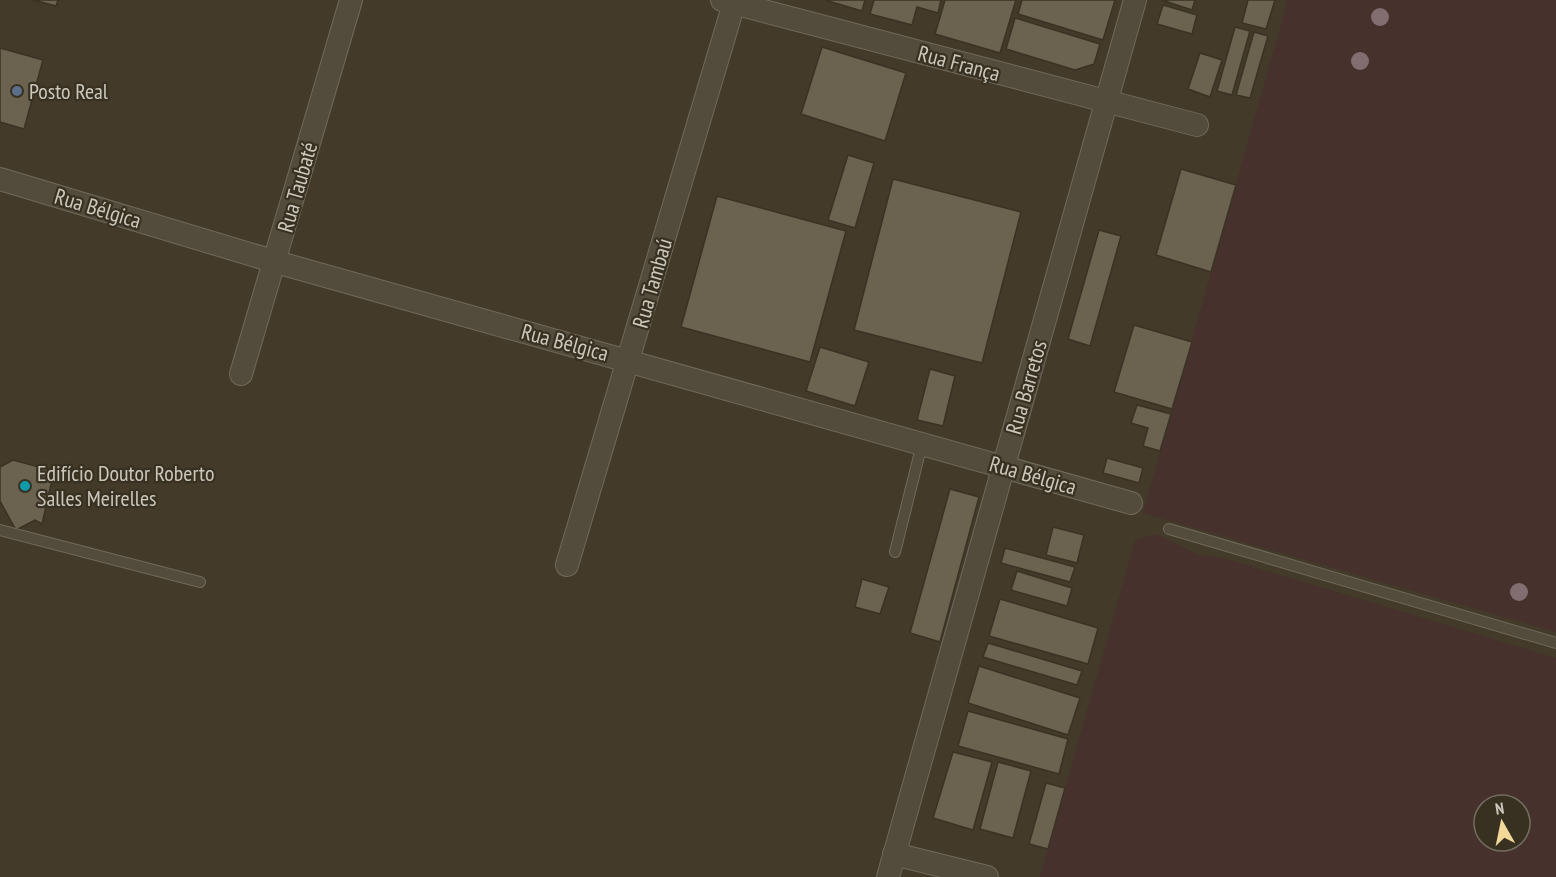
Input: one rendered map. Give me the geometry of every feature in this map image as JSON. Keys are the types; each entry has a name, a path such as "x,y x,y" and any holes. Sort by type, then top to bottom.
{"street":[{"name":"Rua Taubaté","path":"241,374 276,262 351,0"},
{"name":"Rua Barretos","path":"888,877 1135,0"},
{"name":"Rua França","path":"730,1 1197,125"},
{"name":"Rua Tambaú","path":"567,565 630,360 730,1"},
{"name":"Rua Bélgica","path":"0,179 276,262 1131,503"},
{"path":"894,854 987,877"}],"lane":[{"path":"895,552 922,444"},
{"path":"1169,529 1556,643"},
{"path":"0,530 201,582"}],"shaded area":[{"path":"1288,0 1556,0 1556,632 1143,513"},
{"path":"1158,535 1199,555 1223,558 1556,658 1556,877 1040,877 1135,541"}],"building":[{"path":"33,0 58,0 56,6"},
{"path":"825,0 865,0 862,11"},
{"path":"874,0 941,0 938,13 917,7 912,25 870,14"},
{"path":"945,0 1016,0 1000,53 935,34"},
{"path":"1022,0 1115,0 1103,40 1018,14"},
{"path":"1162,0 1195,0 1192,10"},
{"path":"1248,0 1275,0 1266,29 1242,23"},
{"path":"1163,5 1197,15 1192,34 1157,24"},
{"path":"1015,18 1100,44 1094,64 1075,70 1006,49"},
{"path":"1235,27 1250,31 1232,95 1217,91"},
{"path":"1254,32 1268,36 1250,98 1236,95"},
{"path":"822,47 906,73 885,141 801,114"},
{"name":"Posto Real","path":"0,48 43,60 24,129 0,122"},
{"path":"1200,53 1222,60 1210,97 1188,89"},
{"path":"848,155 874,163 855,228 828,220"},
{"path":"1181,169 1236,185 1211,272 1156,255"},
{"path":"893,179 1021,212 982,363 854,330"},
{"path":"717,196 846,231 810,362 681,327"},
{"path":"1099,230 1121,236 1090,346 1068,339"},
{"path":"1134,325 1192,342 1172,409 1114,392"},
{"path":"820,347 869,362 855,406 806,391"},
{"path":"930,369 955,376 943,426 917,420"},
{"path":"1137,405 1171,414 1160,451 1143,446 1148,428 1131,423"},
{"path":"1107,458 1143,468 1139,483 1103,473"},
{"name":"Edifício Doutor Roberto Salles Meirelles","path":"13,460 54,471 42,524 35,520 16,530 0,501 0,467"},
{"path":"950,489 979,497 940,642 910,633"},
{"path":"1053,527 1084,535 1077,563 1046,555"},
{"path":"1005,548 1075,567 1070,582 1001,563"},
{"path":"1017,571 1072,588 1067,606 1011,590"},
{"path":"862,579 889,587 880,614 855,607"},
{"path":"1000,599 1098,628 1088,664 989,636"},
{"path":"988,643 1082,671 1077,685 983,657"},
{"path":"979,666 1080,698 1068,735 968,703"},
{"path":"968,711 1068,739 1059,774 958,746"},
{"path":"953,752 992,762 973,830 933,818"},
{"path":"998,762 1031,771 1013,838 980,829"},
{"path":"1046,783 1065,788 1048,849 1029,844"}],"place":[{"name":"Posto Real","path":"17,91"},
{"name":"Edifício Doutor Roberto Salles Meirelles","path":"25,486"}]}
